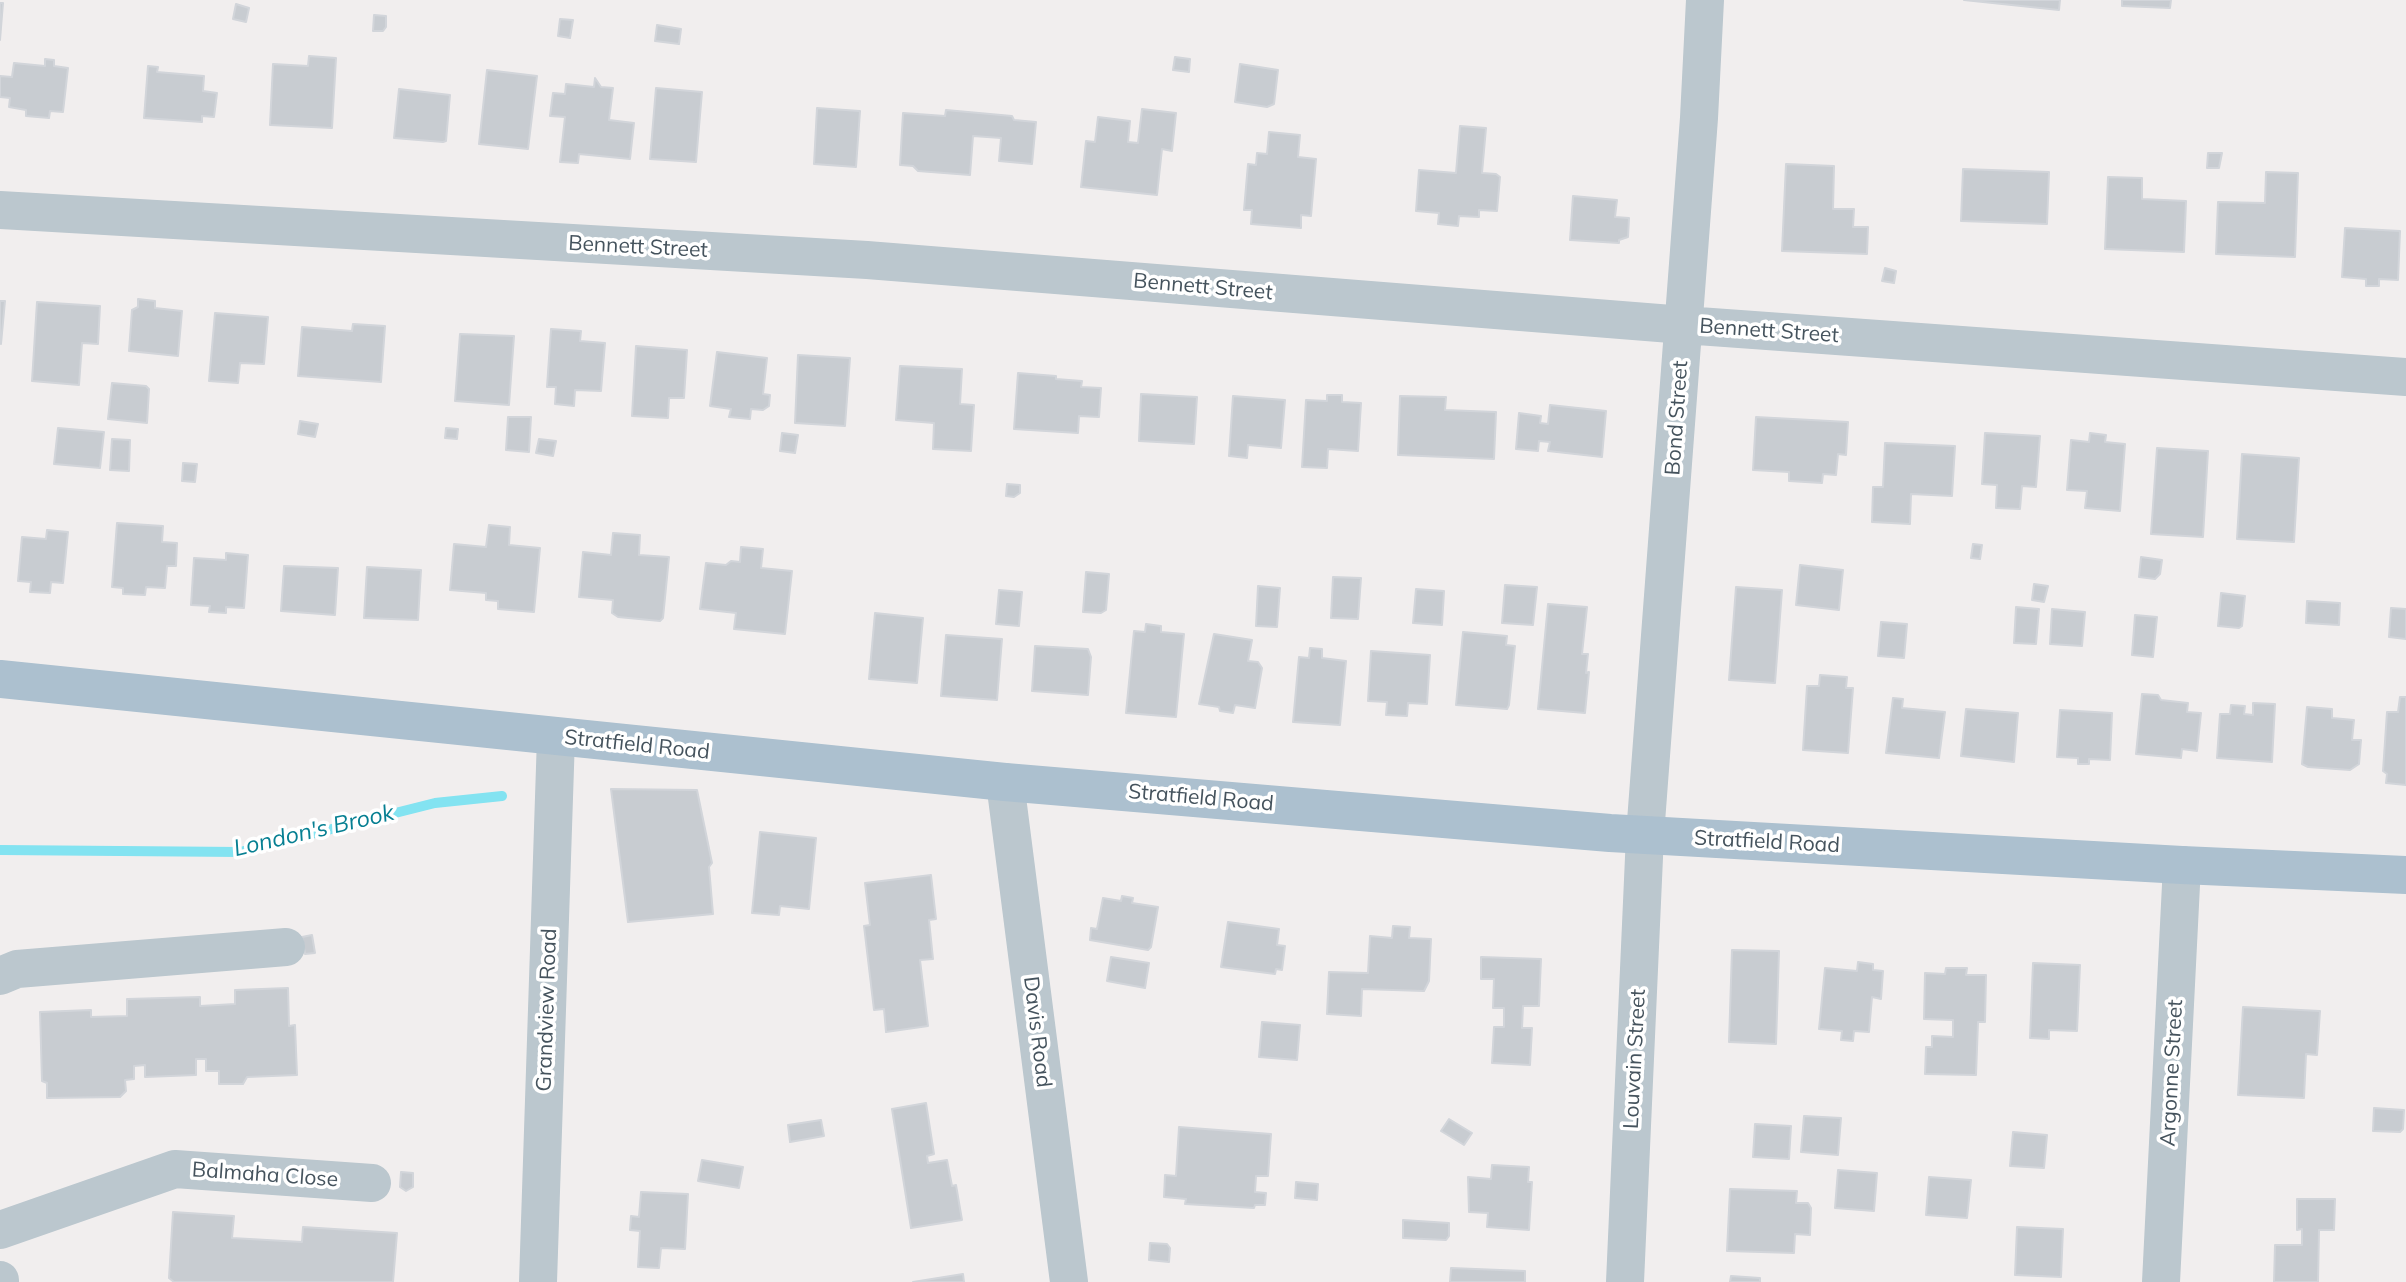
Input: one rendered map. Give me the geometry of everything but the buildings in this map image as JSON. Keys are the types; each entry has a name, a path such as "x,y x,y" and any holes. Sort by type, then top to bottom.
{"main road":[{"name":"Stratfield Road","path":"0,679 1005,782 1645,835 2406,875"}],"street":[{"name":"Bond Street","path":"1645,835 1684,325 1705,0"},
{"name":"Bennett Street","path":"0,210 867,260 1684,325 2406,377"},
{"name":"Grandview Road","path":"537,1282 556,737"},
{"name":"Davis Road","path":"1005,782 1069,1282"},
{"name":"Louvain Street","path":"1625,1282 1645,835"},
{"name":"Argonne Street","path":"2161,1282 2182,865"},
{"path":"0,976 17,969 286,947"},
{"name":"Balmaha Close","path":"0,1230 175,1169 372,1183"}],"waterway":[{"name":"London's Brook","path":"0,850 240,852 435,803 502,796"}]}
